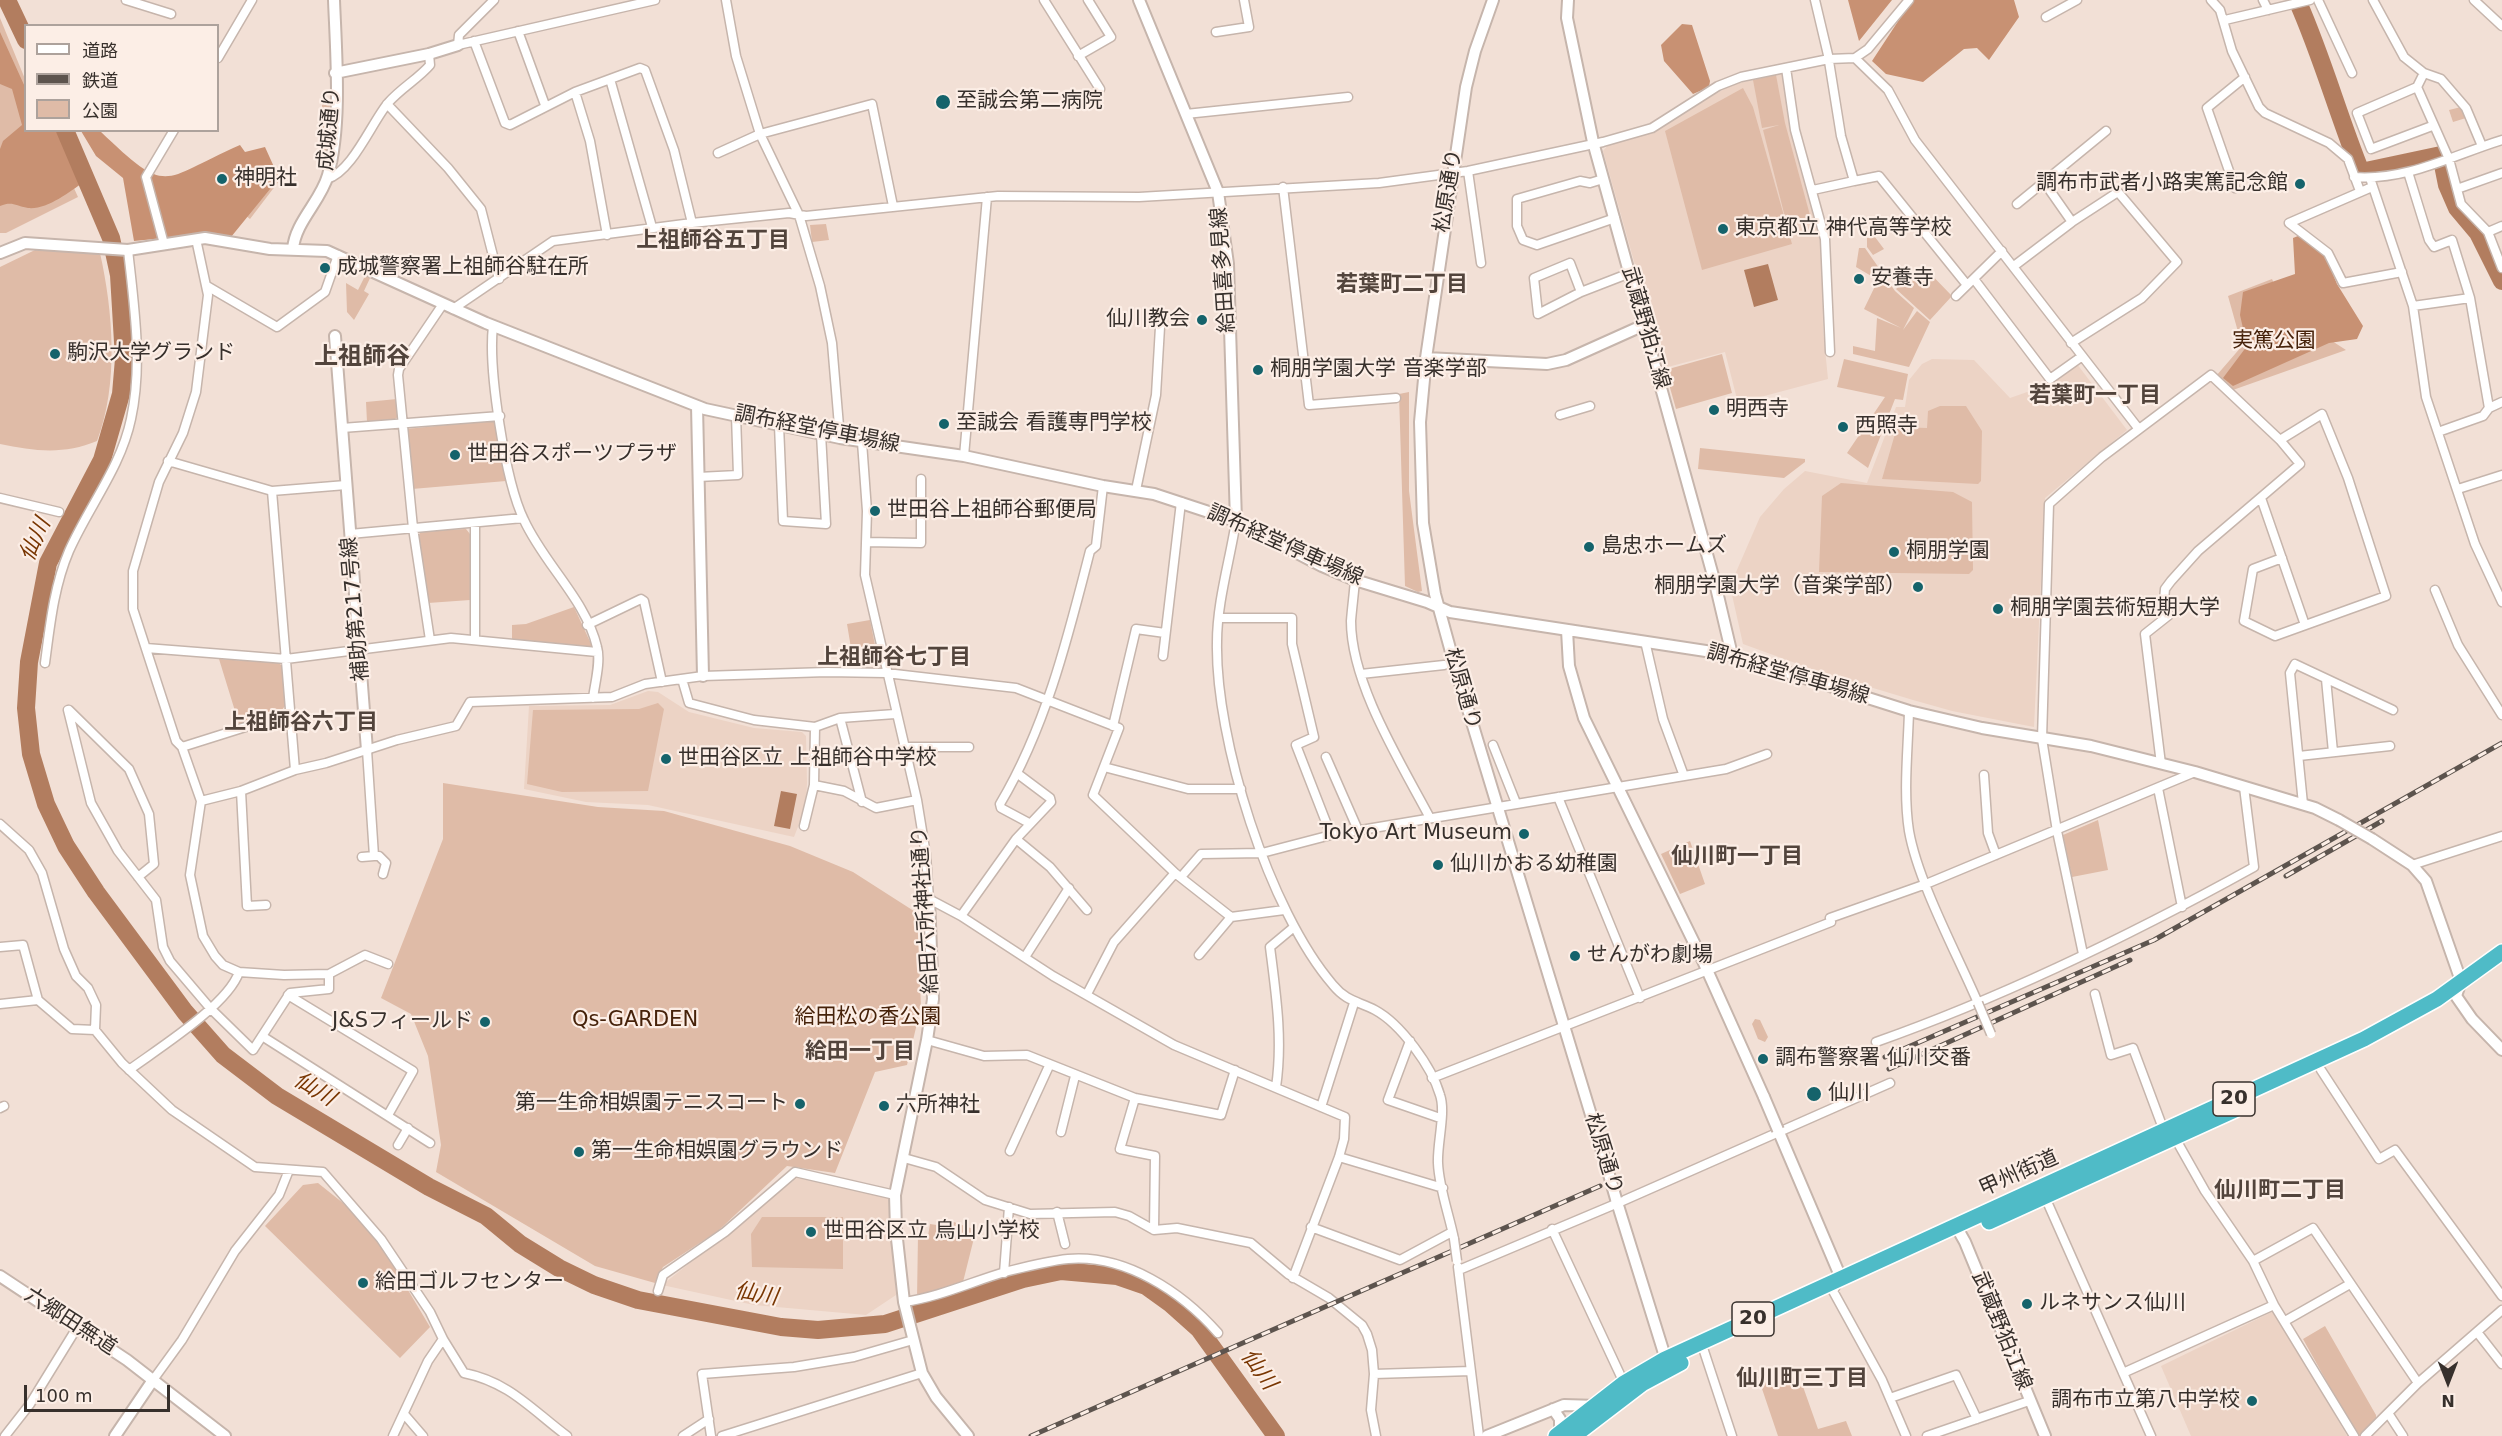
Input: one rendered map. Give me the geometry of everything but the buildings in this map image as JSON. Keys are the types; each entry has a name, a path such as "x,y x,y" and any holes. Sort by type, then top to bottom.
{"highway":[{"name":"甲州街道","path":"1563,1435 1594,1406 1624,1383 1958,1230 2321,1070 2392,1036 2459,988 2502,952"},
{"name":"甲州街道","path":"1958,1230 2045,1197 2400,1021 2502,963"},
{"name":"甲州街道","path":"1563,1435 1611,1407 1668,1364 1704,1351 1837,1285"}],"main road":[{"name":"成城通り","path":"293,249 295,236 327,179 333,145 334,0"},
{"name":"給田喜多見線","path":"1138,0 1218,192 1228,264 1236,520"},
{"name":"松原通り","path":"1493,0 1474,51 1466,87 1421,390 1420,477 1431,573 1459,683 1668,1364"},
{"name":"武蔵野狛江線","path":"1568,0 1570,29 1593,142 1715,583 1732,655"},
{"path":"335,73 429,54 458,45"},
{"name":"調布経堂停車場線","path":"0,253 30,243 126,250 196,239 270,249 310,249 338,255 493,326 697,406 840,438 964,456 1103,486 1136,490 1236,520 1301,556 1355,580 1450,612 1732,655 1909,711 2042,739 2091,746 2195,772 2303,804 2339,820 2372,839 2412,865 2426,881 2459,988 2472,1019 2502,1050"},
{"path":"1426,358 1547,364 1566,360 1644,325"},
{"name":"補助第217号線","path":"335,336 367,750"},
{"path":"697,406 703,676"},
{"path":"1567,630 1569,666 1575,694 1612,777 1619,786 1707,970 1764,1097 1837,1285"},
{"name":"給田六所神社通り","path":"913,1340 905,1305 895,1195 927,1040 933,999 929,899"},
{"name":"武蔵野狛江線","path":"1958,1230 2045,1436"},
{"name":"六郷田無道","path":"0,1276 78,1326 225,1436"},
{"path":"913,1340 922,1373 936,1397 968,1436"},
{"path":"115,1436 153,1380"},
{"path":"1487,1436 1553,1409 1574,1404 1611,1407"},
{"path":"1553,1409 1560,1419 1563,1435"}],"street":[{"path":"126,0 171,14"},
{"path":"219,56 252,0"},
{"path":"494,0 459,35 458,45 655,0"},
{"path":"726,0 739,67 760,134 799,215 829,325 840,438"},
{"path":"1044,0 1100,89"},
{"path":"1078,56 1111,37 1088,0"},
{"path":"1216,32 1249,27 1244,0"},
{"path":"1815,0 1829,59 1841,136 1854,181"},
{"path":"430,640 412,528 399,369 448,306 499,279 553,241 692,223 1026,194 1139,197 1378,183 1452,174 1593,142 1603,142 1652,128 1718,86 1741,77 1829,59 1855,58 1868,49 1909,0"},
{"path":"2046,17 2077,0"},
{"path":"2211,0 2225,20 2232,51 2265,113 2329,142 2348,159 2360,191"},
{"path":"2264,0 2268,10"},
{"path":"2225,20 2308,0"},
{"path":"2318,0 2352,73"},
{"path":"2373,0 2404,57 2424,72 2441,79 2466,108 2482,146"},
{"path":"2474,0 2502,26"},
{"path":"518,31 545,105"},
{"path":"474,41 506,123 510,125 526,118 545,105 575,92 640,68 645,70 674,150 692,223"},
{"path":"327,179 335,176 345,165 387,104 403,87 430,65 429,54"},
{"path":"1855,58 1888,90 1915,140 2138,428"},
{"path":"1786,68 1796,130 1825,239 1830,352"},
{"path":"2424,72 2417,87 2357,113 2371,149 2433,126"},
{"path":"2235,188 2207,108 2245,76"},
{"path":"610,79 652,227"},
{"path":"2417,87 2449,159 2461,204 2488,232 2502,268"},
{"path":"575,92 590,141 607,235"},
{"path":"1186,114 1348,97"},
{"path":"387,104 448,168 481,209 499,279"},
{"path":"718,153 760,134 872,104 893,206"},
{"path":"2017,204 2106,131"},
{"path":"164,244 146,177 173,132"},
{"path":"2402,272 2343,283 2328,253 2289,223 2360,191 2371,183 2437,164 2502,140"},
{"path":"1468,171 1481,263"},
{"path":"2408,172 2429,240 2434,247 2452,240 2470,298 2490,408"},
{"path":"2457,189 2502,172"},
{"path":"1813,190 1879,176 2050,379 2081,357"},
{"path":"2354,177 2371,183"},
{"path":"1603,178 1590,183 1580,181 1516,199 1517,226 1523,240 1537,245 1615,218"},
{"path":"2044,182 2072,222"},
{"path":"2371,183 2413,306 2426,397 2475,544 2502,603"},
{"path":"1283,187 1309,405 1396,398"},
{"path":"2014,266 2072,222 2118,192 2177,262 2142,298 2071,343"},
{"path":"964,456 987,197"},
{"path":"2488,232 2502,226"},
{"path":"196,239 207,286 208,317 196,392 183,433 159,482 132,576 133,609 176,741 182,747 201,801 190,875 203,936 224,965 239,972 329,974 365,955 388,963"},
{"path":"45,663 58,584 68,553 115,466 131,419 135,395 135,313 126,250"},
{"path":"1956,296 2002,251"},
{"path":"207,286 277,327 325,292 338,255"},
{"path":"1581,292 1570,263 1534,278 1538,314 1581,292 1630,273"},
{"path":"2413,306 2470,298"},
{"path":"493,326 494,369 511,482 523,518 542,555 575,600 587,625 597,652 593,698"},
{"path":"1136,490 1156,395 1160,327"},
{"path":"2083,954 2057,831 2042,739 2049,504 2138,428 2211,375 2280,440 2300,464 2198,551 2165,589 2164,600 2169,615 2145,634 2161,764"},
{"path":"2438,432 2483,416 2490,408 2502,402"},
{"path":"1560,415 1590,406"},
{"path":"2280,440 2322,414 2348,478 2386,596 2275,636 2244,621 2253,570 2282,558"},
{"path":"698,477 738,475 736,415"},
{"path":"342,428 500,416"},
{"path":"780,425 783,521 826,524 820,434"},
{"name":"給田六所神社通り","path":"862,442 865,576 895,714 917,800 926,855 929,899"},
{"path":"168,460 272,491 346,485"},
{"path":"2458,489 2502,475"},
{"path":"866,543 921,543 921,479"},
{"path":"1029,823 1001,808 1000,804 1018,774 1062,658 1090,551 1096,546 1103,486"},
{"path":"272,491 295,770"},
{"path":"0,498 59,512"},
{"path":"2262,498 2306,625"},
{"path":"1163,656 1181,502"},
{"path":"350,534 523,518"},
{"path":"1236,520 1217,648 1222,714 1241,789 1262,853 1284,910 1294,927 1330,981 1354,1004 1374,1010 1396,1025 1410,1041 1441,1096 1438,1166 1458,1266 1479,1436"},
{"path":"475,523 475,639"},
{"path":"1355,580 1351,623 1368,697 1430,819"},
{"path":"2435,590 2458,645 2502,715"},
{"path":"587,625 641,599 644,601 662,682"},
{"path":"1220,618 1292,618 1292,644 1314,737 1296,745 1331,835"},
{"path":"1113,726 1136,629 1165,633"},
{"path":"146,648 286,659 430,640 475,639 597,652"},
{"path":"1645,641 1663,719 1684,776"},
{"path":"2303,804 2290,673 2295,664 2393,711"},
{"path":"1361,674 1444,665"},
{"path":"201,801 241,791 295,770 397,740 456,726 470,702 612,697 645,684 703,676 827,672 886,673 1000,685 1119,728 1093,795 1178,875 1231,917"},
{"path":"682,679 689,703 754,720 815,727 840,718 895,714"},
{"path":"2326,679 2333,752"},
{"path":"138,877 154,864 149,814 129,769 68,710 91,803 118,851 138,877 156,900 163,948 170,961 210,1008 253,1050 288,995 329,989 329,974"},
{"path":"1909,711 1906,805 1910,833 1926,884 1991,1034"},
{"path":"182,747 290,713"},
{"path":"840,718 862,802"},
{"path":"804,826 814,785 815,727"},
{"path":"1493,745 1516,803"},
{"path":"2299,756 2390,746"},
{"path":"903,747 969,747"},
{"name":"補助第217号線","path":"367,750 374,856 379,856 386,863 383,874"},
{"path":"1087,994 1114,942 1201,854 1262,853 1358,830 1726,769 1767,754"},
{"path":"1326,757 1358,830"},
{"path":"1104,767 1188,789 1241,789"},
{"path":"1432,1078 1565,1028 1830,920 1926,884 2195,772"},
{"path":"962,916 1016,839 1050,802 1050,798 1018,774"},
{"path":"1984,775 1988,833 1996,855"},
{"path":"814,785 844,791 862,802 882,809 917,800"},
{"path":"1876,1042 1978,1003 2182,907 2254,867 2244,787"},
{"path":"2158,788 2182,907"},
{"path":"241,791 247,906 266,905"},
{"path":"1558,797 1640,998"},
{"path":"0,824 29,850 42,873 64,949 76,976 88,988 96,1005 95,1030 129,1070 172,1110 255,1167 322,1172 381,1239 430,1312 464,1373 489,1378 508,1388 567,1436"},
{"path":"2412,865 2502,836"},
{"path":"1016,839 1050,867 1086,910"},
{"path":"362,857 374,856"},
{"path":"1025,957 1069,888"},
{"path":"929,899 962,916 1053,976 1174,1046 1345,1117 1344,1139 1339,1157 1293,1278"},
{"path":"1199,955 1231,917 1284,910"},
{"path":"1276,1087 1280,1063 1278,1019 1270,948 1294,927"},
{"path":"0,947 23,945 38,1000 72,1029 95,1030"},
{"path":"129,1070 200,1017 231,989 239,972"},
{"path":"2095,994 2111,1054 2133,1048 2170,1135 2253,1262 2274,1305 2354,1436"},
{"path":"288,995 413,1071 388,1116"},
{"path":"0,1004 38,1000"},
{"path":"1321,1107 1354,1004"},
{"path":"262,1036 430,1143"},
{"path":"927,1040 984,1056 1027,1055 1049,1066 1135,1098 1221,1114 1235,1070"},
{"path":"1410,1041 1388,1100 1440,1118"},
{"path":"1010,1151 1049,1066"},
{"path":"2321,1070 2379,1160 2395,1150 2502,1296"},
{"path":"1061,1132 1075,1076"},
{"path":"1458,1266 1552,1229 1890,1083"},
{"path":"1135,1098 1120,1149 1155,1156 1154,1230"},
{"path":"398,1145 408,1128"},
{"path":"1339,1157 1443,1188"},
{"path":"903,1158 936,1167 985,1200 1030,1214 1115,1212 1129,1216 1154,1230 1177,1228 1251,1243 1293,1278 1329,1298 1362,1325 1367,1334 1374,1374 1371,1410 1376,1436"},
{"path":"153,1380 182,1340 235,1251 279,1195 288,1170"},
{"path":"658,1291 663,1275 725,1232 795,1172 895,1195"},
{"path":"2045,1197 2151,1436"},
{"path":"1004,1273 1009,1207"},
{"path":"1057,1212 1065,1244"},
{"path":"1311,1227 1400,1260 1453,1235"},
{"path":"2253,1262 2313,1228 2418,1383"},
{"path":"1552,1229 1624,1383"},
{"path":"905,1305 1004,1273 1069,1259 1108,1262 1161,1284 1198,1310 1218,1333"},
{"path":"2285,1321 2350,1284"},
{"path":"1837,1285 1906,1436"},
{"path":"2123,1372 2274,1305"},
{"path":"2365,1436 2418,1383 2502,1310"},
{"path":"0,1432 4,1436 23,1413 78,1326"},
{"path":"2477,1332 2502,1364"},
{"path":"393,1436 428,1361 443,1339"},
{"path":"711,1436 702,1374 794,1367 844,1359 913,1340"},
{"path":"1704,1351 1732,1436"},
{"path":"1374,1374 1471,1371"},
{"path":"722,1436 922,1373"},
{"path":"1890,1398 1956,1375 1977,1419"},
{"path":"1927,1436 2029,1401"},
{"path":"2388,1413 2403,1436"},
{"path":"404,1414 423,1436"},
{"path":"683,1436 709,1419"}],"shaded area":[{"name":"東京都立 神代高等学校","path":"1783,73 1822,238 1823,329 1828,379 1738,403 1725,352 1664,368 1603,151 1608,145 1654,130 1731,85"},
{"path":"1768,264 1778,300 1754,307 1744,270"},
{"name":"桐朋学園","path":"1932,359 1974,360 2010,398 2050,384 2077,364 2127,430 2045,498 2034,727 1952,711 1913,700 1820,672 1743,644 1730,586 1760,517 1784,489 1805,471 1867,483 1896,407 1905,407 1909,380 1922,364"},
{"name":"世田谷区立 上祖師谷中学校","path":"648,691 658,692 689,712 754,728 802,732 806,736 806,806 794,837 648,805 586,802 524,789 529,706 610,705"},
{"path":"781,791 797,794 790,829 774,826"},
{"name":"世田谷区立 烏山小学校","path":"797,1178 892,1197 896,1295 866,1315 754,1305 662,1285"},
{"name":"調布市立第八中学校","path":"2276,1310 2347,1436 2191,1436 2161,1366"}],"green space":[{"path":"1848,0 1892,0 1859,41"},
{"path":"1912,0 2014,0 2019,17 1989,60 1977,48 1964,49 1923,82 1886,74 1872,61"},
{"path":"0,18 24,77 24,132 48,132 78,197 6,233 0,233"},
{"path":"1682,24 1692,25 1710,81 1709,87 1693,94 1664,61 1661,45"},
{"path":"0,32 24,85 24,132 58,132 84,182 58,200 35,208 11,204 0,206 0,149 3,141 22,125 12,89 0,84"},
{"path":"1776,75 1785,123 1811,219 1787,225 1763,130 1779,125 1762,128 1753,80"},
{"path":"1743,88 1753,107 1792,244 1702,270 1665,131"},
{"path":"330,101 328,152 323,152 322,105"},
{"path":"2461,107 2466,118 2453,122 2449,110"},
{"path":"82,132 101,132 140,166 154,174 166,176 179,174 240,145 245,152 265,147 279,178 231,237 204,234 134,241 123,178 96,156"},
{"path":"262,176 279,181 250,219 236,208"},
{"path":"826,224 829,240 812,242 810,225"},
{"path":"2298,236 2325,255 2337,284 2363,326 2357,339 2329,343 2233,386 2223,378 2247,346 2240,315 2243,292 2295,274 2293,238"},
{"path":"1875,237 1884,249 1873,255 1867,247 1867,238"},
{"path":"1859,248 1865,248 1895,291 1914,308 1903,330 1917,311 1930,322 1909,367 1853,354 1853,346 1875,351 1877,318 1901,328 1864,309 1878,280 1856,267"},
{"name":"駒沢大学グランド","path":"35,250 100,253 105,275 112,347 109,396 104,419 97,441 61,450 37,450 0,444 0,267"},
{"path":"1923,266 1952,296 1930,320 1896,289"},
{"path":"366,274 371,276 364,291 369,294 354,320 347,312 346,283 358,290"},
{"name":"実篤公園","path":"2272,279 2287,312 2346,350 2230,391 2216,376 2242,346 2228,296"},
{"path":"1722,354 1732,393 1676,409 1665,370"},
{"path":"1844,359 1908,374 1903,400 1895,399 1868,468 1847,453 1885,397 1837,387"},
{"path":"1409,392 1409,491 1422,591 1418,592 1405,586 1399,394"},
{"path":"397,399 398,417 367,422 366,402"},
{"path":"1940,406 1966,406 1982,431 1981,481 1978,484 1882,479 1897,427 1927,428 1928,411"},
{"name":"世田谷スポーツプラザ","path":"496,420 506,481 412,489 406,429"},
{"path":"1700,448 1805,459 1805,462 1784,478 1698,469"},
{"path":"1841,483 1953,492 1972,502 1973,570 1969,574 1819,572 1822,496"},
{"path":"466,529 470,534 470,600 428,603 419,535 421,531"},
{"path":"574,607 593,648 512,639 512,625 526,624"},
{"path":"870,620 875,645 869,646 871,662 868,666 854,666 847,624"},
{"path":"219,659 279,663 282,666 285,706 281,711 239,724"},
{"path":"658,703 664,709 648,791 562,792 527,784 533,710 639,709"},
{"name":"Qs-GARDEN","path":"443,783 598,807 664,811 790,846 853,872 917,913 921,1007 907,1065 875,1072 835,1173 787,1166 718,1231 663,1267 655,1283 595,1266 436,1172 441,1145 428,1056 411,1014 381,998 443,839"},
{"path":"2098,820 2108,870 2072,877 2063,835"},
{"path":"1690,841 1705,884 1680,894 1661,854"},
{"path":"1755,1019 1760,1020 1768,1037 1765,1042 1758,1039 1752,1024"},
{"name":"給田ゴルフセンター","path":"318,1183 343,1203 377,1238 430,1327 400,1358 265,1226 303,1185"},
{"path":"762,1217 843,1217 843,1269 752,1267 751,1234"},
{"path":"951,1221 976,1230 962,1286 917,1299 918,1235 928,1236 930,1224 950,1227"},
{"path":"2325,1326 2376,1415 2376,1420 2361,1436 2357,1436 2303,1339"},
{"path":"1778,1369 1801,1381 1818,1429 1846,1421 1852,1436 1778,1436 1758,1377"}],"waterway":[{"name":"仙川","path":"7,0 24,36"},
{"path":"2297,0 2361,172 2441,155 2447,185 2457,208 2478,233 2502,281"},
{"name":"仙川","path":"66,132 111,238 119,275 124,359 121,394 102,460 48,563 29,662 26,708 31,754 46,804 66,846 96,892 185,1012 223,1055 277,1096 429,1187 486,1216 520,1244 559,1268 594,1285 638,1300 781,1327 818,1330 885,1324 1023,1279 1061,1271 1117,1276 1146,1286 1199,1329 1276,1436"}],"railway":[{"path":"1885,1057 2154,940 2502,743"},
{"path":"2286,876 2382,821"},
{"path":"1889,1069 2130,960"},
{"path":"1031,1436 1600,1186"}],"place":[{"name":"至誠会第二病院","path":"943,102"},
{"name":"神明社","path":"222,179"},
{"name":"調布市武者小路実篤記念館","path":"2300,184"},
{"name":"東京都立 神代高等学校","path":"1723,229"},
{"name":"成城警察署上祖師谷駐在所","path":"325,268"},
{"name":"安養寺","path":"1859,279"},
{"name":"仙川教会","path":"1202,320"},
{"name":"駒沢大学グランド","path":"55,354"},
{"name":"桐朋学園大学 音楽学部","path":"1258,370"},
{"name":"明西寺","path":"1714,410"},
{"name":"至誠会 看護専門学校","path":"944,424"},
{"name":"西照寺","path":"1843,427"},
{"name":"世田谷スポーツプラザ","path":"455,455"},
{"name":"世田谷上祖師谷郵便局","path":"875,511"},
{"name":"島忠ホームズ","path":"1589,547"},
{"name":"桐朋学園","path":"1894,552"},
{"name":"桐朋学園大学（音楽学部）","path":"1918,587"},
{"name":"桐朋学園芸術短期大学","path":"1998,609"},
{"name":"世田谷区立 上祖師谷中学校","path":"666,759"},
{"name":"Tokyo Art Museum","path":"1524,834"},
{"name":"仙川かおる幼稚園","path":"1438,865"},
{"name":"せんがわ劇場","path":"1575,956"},
{"name":"J&Sフィールド","path":"485,1022"},
{"name":"調布警察署 仙川交番","path":"1763,1059"},
{"name":"仙川","path":"1814,1094"},
{"name":"第一生命相娯園テニスコート","path":"800,1104"},
{"name":"六所神社","path":"884,1106"},
{"name":"第一生命相娯園グラウンド","path":"579,1152"},
{"name":"世田谷区立 烏山小学校","path":"811,1232"},
{"name":"給田ゴルフセンター","path":"363,1283"},
{"name":"ルネサンス仙川","path":"2027,1304"},
{"name":"調布市立第八中学校","path":"2252,1401"}],"district":[{"name":"上祖師谷五丁目","path":"713,241"},
{"name":"若葉町二丁目","path":"1402,285"},
{"name":"上祖師谷","path":"362,358"},
{"name":"若葉町一丁目","path":"2095,396"},
{"name":"上祖師谷七丁目","path":"894,658"},
{"name":"上祖師谷六丁目","path":"301,723"},
{"name":"仙川町一丁目","path":"1737,857"},
{"name":"給田一丁目","path":"860,1052"},
{"name":"仙川町二丁目","path":"2280,1191"},
{"name":"仙川町三丁目","path":"1802,1379"}],"park label":[{"name":"給田松の香公園","path":"868,1018"}]}
